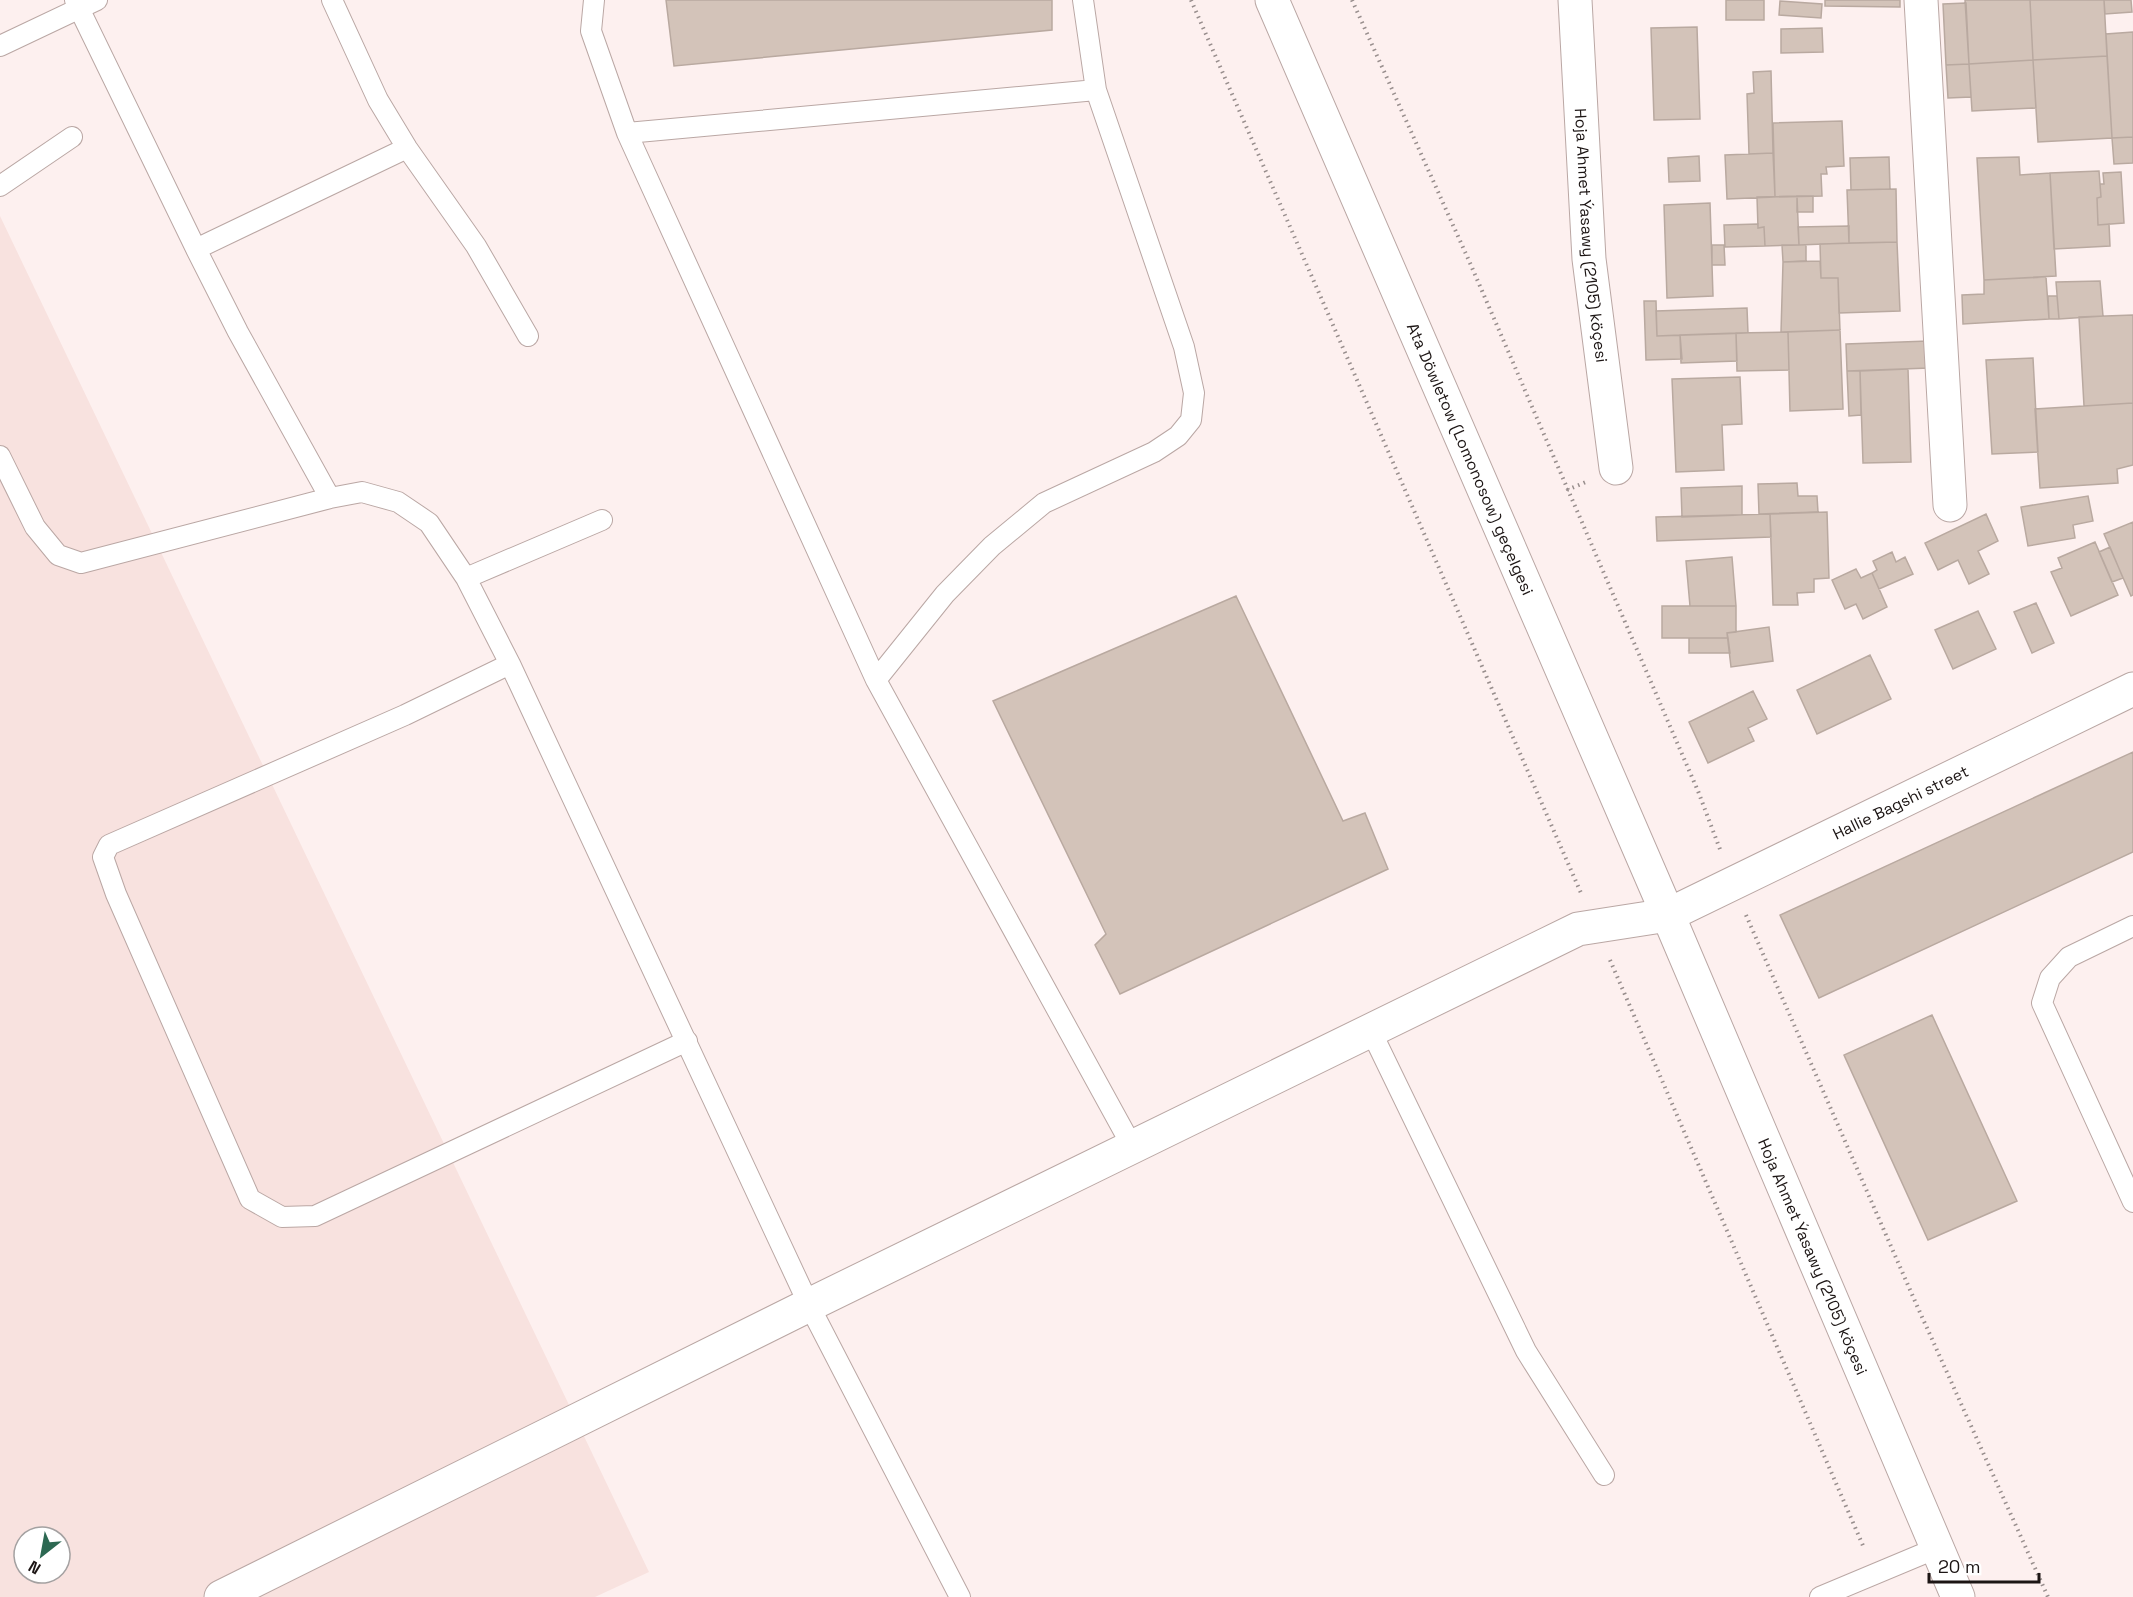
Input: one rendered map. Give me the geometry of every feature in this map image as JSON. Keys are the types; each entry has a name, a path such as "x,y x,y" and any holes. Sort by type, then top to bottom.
{"street":[{"name":"Ata Döwletow (Lomonosow) geçelgesi","path":"1272,0 1668,915"},
{"name":"Hoja Ahmet Ýasawy (2105) köçesi","path":"1575,0 1589,259 1616,468"},
{"path":"1922,0 1950,505"},
{"name":"Hallie Bagshi street","path":"221,1597 809,1305 1578,929 1668,915 2133,689"},
{"name":"Hoja Ahmet Ýasawy (2105) köçesi","path":"1668,915 1958,1597"}],"lane":[{"path":"0,46 77,5 97,0"},
{"path":"332,0 378,100 407,148 476,246 528,336"},
{"path":"594,0 591,31 627,133 876,680 1134,1148"},
{"path":"876,680 945,594 992,546 1044,503 1154,452 1178,436 1191,420 1194,393 1184,347 1096,90 1083,0"},
{"path":"77,5 238,332 330,498"},
{"path":"627,133 1096,90"},
{"path":"0,186 72,137"},
{"path":"196,249 407,148"},
{"path":"0,456 36,527 58,555 81,563 330,498 362,492 398,502 429,523 466,578 510,664 809,1305 960,1597"},
{"path":"466,578 602,520"},
{"path":"510,664 405,715 109,845 103,857 116,894 250,1199 282,1216 315,1216 687,1041"},
{"path":"2133,926 2069,957 2050,978 2042,1003 2133,1202"},
{"path":"1371,1031 1526,1351 1604,1475"},
{"path":"1820,1597 1937,1548"}],"path":[{"path":"1191,0 1596,926 1876,1575"},
{"path":"1352,0 1470,263 1698,791 1732,884 1913,1298 2048,1597"}],"shaded area":[{"path":"0,216 649,1572 595,1597 0,1597"}],"building":[{"path":"666,0 1052,0 1052,30 674,66"},
{"path":"1726,0 1764,0 1764,20 1726,20"},
{"path":"1825,0 1900,0 1900,7 1825,6"},
{"path":"1965,0 2030,0 2033,60 1969,64"},
{"path":"2030,0 2104,0 2107,56 2033,60"},
{"path":"2104,0 2131,0 2132,12 2105,14"},
{"path":"1780,1 1822,4 1821,18 1779,15"},
{"path":"1966,3 1969,64 1946,65 1943,4"},
{"path":"1697,27 1700,119 1654,120 1651,28"},
{"path":"1822,28 1823,52 1781,53 1781,29"},
{"path":"2133,32 2133,137 2112,138 2106,34"},
{"path":"2107,56 2112,138 2038,142 2033,60"},
{"path":"2033,60 2036,108 1972,111 1969,64"},
{"path":"1969,64 1971,97 1948,98 1946,65"},
{"path":"1771,71 1773,153 1749,154 1747,94 1754,93 1753,72"},
{"path":"1842,121 1844,166 1826,167 1827,174 1821,174 1822,196 1775,197 1773,123"},
{"path":"2133,137 2133,163 2114,164 2112,138"},
{"path":"1773,153 1775,197 1727,199 1725,155"},
{"path":"1699,156 1700,181 1669,182 1668,158"},
{"path":"1889,157 1890,189 1851,190 1850,158"},
{"path":"2019,157 2020,175 2050,173 2056,276 1984,280 1977,158"},
{"path":"2099,171 2101,197 2097,198 2098,225 2109,224 2110,246 2054,249 2050,173"},
{"path":"2121,172 2124,223 2098,225 2097,198 2101,197 2100,184 2104,184 2103,173"},
{"path":"1896,189 1897,242 1849,243 1847,190"},
{"path":"1797,196 1813,196 1813,212 1797,212"},
{"path":"1797,196 1799,245 1765,246 1764,227 1758,228 1757,197"},
{"path":"1710,203 1713,296 1667,298 1664,205"},
{"path":"1758,224 1758,228 1764,227 1765,246 1725,247 1724,225"},
{"path":"1849,226 1849,243 1799,245 1798,227"},
{"path":"1897,242 1900,311 1839,313 1838,278 1821,278 1820,244"},
{"path":"1712,245 1724,245 1725,265 1712,265"},
{"path":"1782,245 1806,245 1806,261 1783,262"},
{"path":"1820,261 1821,278 1838,278 1840,330 1781,332 1783,262"},
{"path":"2046,277 2049,319 1963,324 1962,295 1984,294 1984,280"},
{"path":"2100,281 2103,316 2059,319 2056,282"},
{"path":"2048,296 2057,296 2059,319 2049,319"},
{"path":"1644,301 1656,301 1657,336 1680,335 1682,359 1646,360"},
{"path":"1747,308 1748,333 1657,336 1656,311"},
{"path":"2133,315 2133,403 2084,406 2079,317"},
{"path":"1840,330 1843,409 1790,411 1788,332"},
{"path":"1788,332 1789,370 1737,371 1736,333"},
{"path":"1736,333 1737,361 1681,363 1680,335"},
{"path":"1928,341 1929,368 1847,371 1846,344"},
{"path":"2033,358 2038,452 1992,454 1986,360"},
{"path":"1908,369 1911,462 1863,463 1860,371"},
{"path":"1847,371 1860,371 1861,415 1849,416"},
{"path":"1740,377 1742,424 1722,425 1724,470 1676,472 1672,379"},
{"path":"2133,403 2133,465 2117,469 2118,483 2040,488 2035,409"},
{"path":"1797,483 1798,496 1817,496 1818,512 1759,514 1758,484"},
{"path":"1742,486 1742,515 1682,517 1681,488"},
{"path":"2088,496 2093,521 2073,525 2075,538 2028,546 2021,507"},
{"path":"1827,512 1829,578 1814,579 1814,592 1797,593 1798,605 1773,605 1770,514"},
{"path":"1770,514 1771,537 1657,541 1656,517"},
{"path":"1986,514 1998,541 1978,551 1989,574 1969,584 1958,560 1938,570 1925,543"},
{"path":"2133,522 2133,595 2131,596 2104,534"},
{"path":"2095,542 2118,595 2071,616 2051,572 2062,568 2058,558"},
{"path":"2110,547 2123,578 2112,582 2099,552"},
{"path":"1892,552 1896,562 1905,557 1913,574 1879,589 1872,573 1877,570 1873,561"},
{"path":"1732,557 1736,606 1690,606 1686,561"},
{"path":"1856,569 1861,578 1872,573 1887,607 1863,619 1856,604 1845,609 1832,580"},
{"path":"1236,596 1343,821 1365,813 1388,869 1120,994 1095,945 1106,934 993,701"},
{"path":"2036,603 2054,643 2032,653 2014,612"},
{"path":"1662,606 1736,606 1736,632 1727,633 1728,638 1662,638"},
{"path":"1978,611 1996,649 1953,669 1935,630"},
{"path":"1769,627 1773,661 1731,667 1727,633"},
{"path":"1689,638 1728,638 1730,653 1689,653"},
{"path":"1870,655 1891,699 1817,734 1797,690"},
{"path":"1753,691 1767,719 1748,728 1754,741 1708,763 1689,722"},
{"path":"2133,752 2133,852 1819,998 1780,915"},
{"path":"1932,1015 2017,1201 1928,1240 1844,1055"}]}
